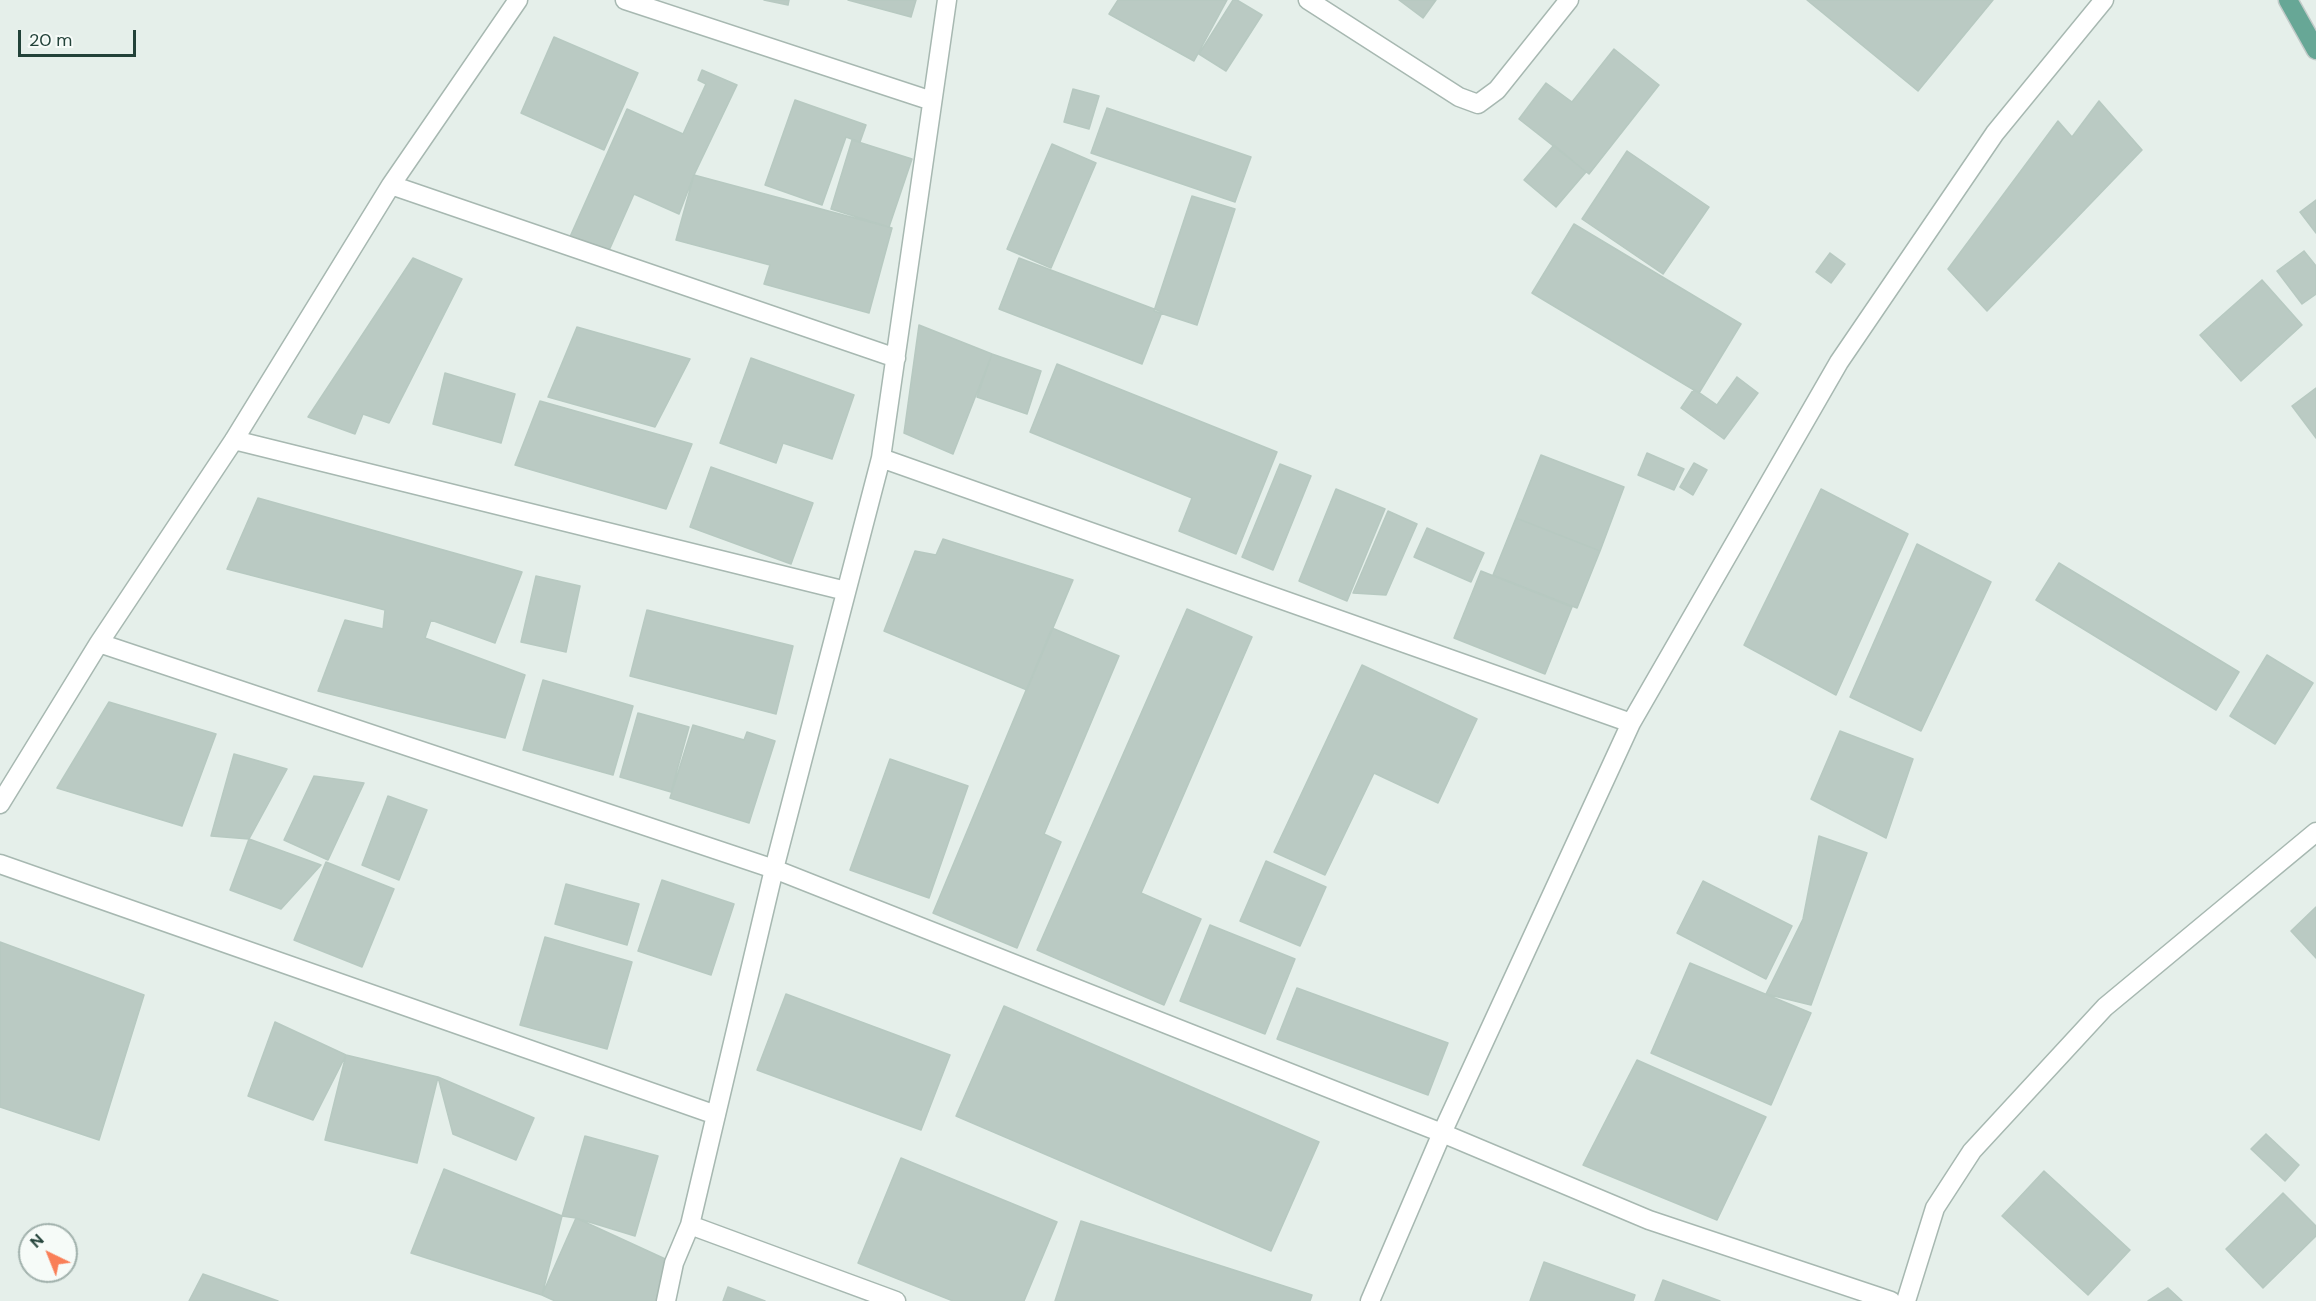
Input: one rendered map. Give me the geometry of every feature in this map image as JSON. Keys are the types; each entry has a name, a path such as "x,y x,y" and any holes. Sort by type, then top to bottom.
{"main road":[{"path":"2288,0 2316,50"}],"street":[{"path":"0,804 99,643 234,440 391,185 519,0"},
{"path":"625,0 932,101"},
{"path":"666,1301 674,1263 690,1226 774,869 881,458 947,0"},
{"path":"1308,0 1459,97 1478,104 1497,90 1569,0"},
{"path":"1370,1301 1443,1133 1631,723 1839,362 1995,133 2104,0"},
{"path":"391,185 896,358"},
{"path":"234,440 846,591"},
{"path":"881,458 1631,723"},
{"path":"99,643 774,869 1443,1133 1649,1220 1891,1301"},
{"path":"1906,1301 1935,1208 1972,1151 2105,1006 2316,832"},
{"path":"0,864 716,1115"},
{"path":"690,1226 896,1301"}],"building":[{"path":"764,0 789,0 788,5"},
{"path":"848,0 916,0 911,17"},
{"path":"1118,0 1227,0 1194,61 1109,14"},
{"path":"1233,0 1237,0 1262,15 1226,71 1199,54"},
{"path":"1399,0 1436,0 1423,18"},
{"path":"1807,0 1993,0 1918,91"},
{"path":"554,37 638,73 604,150 521,113"},
{"path":"1614,49 1659,85 1589,174 1519,119 1546,83 1572,102"},
{"path":"702,70 737,85 694,175 679,214 634,194 607,255 569,239 627,109 683,134 706,84 698,80"},
{"path":"1073,89 1099,96 1089,129 1064,122"},
{"path":"795,100 866,125 860,142 846,137 822,205 765,185"},
{"path":"2099,101 2142,150 1987,311 1948,269 2058,121 2072,137"},
{"path":"1107,108 1251,157 1235,202 1091,153"},
{"path":"852,140 912,159 889,227 831,209"},
{"path":"1052,144 1096,163 1051,268 1007,249"},
{"path":"1554,145 1586,172 1556,207 1524,180"},
{"path":"1627,151 1709,207 1663,274 1582,219"},
{"path":"694,175 892,228 869,313 764,284 770,265 676,240"},
{"path":"1192,196 1235,209 1197,325 1154,311"},
{"path":"2316,200 2316,233 2300,212"},
{"path":"1574,224 1741,324 1699,393 1532,293"},
{"path":"2304,251 2316,266 2316,294 2302,304 2277,271"},
{"path":"1830,253 1845,264 1831,283 1816,272"},
{"path":"413,258 462,279 389,423 363,414 355,434 308,417"},
{"path":"1019,258 1162,312 1142,364 999,309"},
{"path":"2262,280 2302,325 2241,381 2200,335"},
{"path":"919,325 992,354 953,454 904,433"},
{"path":"577,327 690,359 655,427 548,397"},
{"path":"992,354 1041,371 1027,414 977,397"},
{"path":"751,358 854,395 832,459 783,443 776,463 720,443"},
{"path":"1057,364 1277,452 1236,554 1179,531 1192,498 1030,432"},
{"path":"445,373 515,394 501,443 433,424"},
{"path":"1737,377 1758,393 1724,439 1681,408 1694,389 1717,405"},
{"path":"2316,388 2316,438 2292,406"},
{"path":"540,401 692,444 666,509 515,465"},
{"path":"1647,453 1684,469 1674,490 1638,475"},
{"path":"1541,455 1624,487 1600,551 1516,518"},
{"path":"1694,463 1707,470 1693,495 1680,487"},
{"path":"1280,464 1311,476 1273,570 1242,557"},
{"path":"711,467 813,503 791,564 690,527"},
{"path":"1336,489 1385,509 1347,601 1299,581"},
{"path":"1821,489 1908,534 1836,695 1744,645"},
{"path":"258,498 522,572 495,643 431,620 425,638 525,675 505,738 318,691 345,620 383,629 385,610 227,569"},
{"path":"1388,511 1417,524 1386,595 1353,593"},
{"path":"1516,518 1600,551 1577,608 1493,575"},
{"path":"1427,528 1484,553 1471,582 1414,557"},
{"path":"943,539 1073,580 1027,690 884,631 915,551 936,555"},
{"path":"1917,544 1991,582 1921,731 1850,697"},
{"path":"2059,563 2239,672 2216,710 2036,600"},
{"path":"1481,571 1572,607 1545,674 1454,638"},
{"path":"536,576 580,586 566,652 521,642"},
{"path":"1187,609 1252,637 1141,893 1201,919 1164,1005 1037,950"},
{"path":"647,610 793,646 776,714 630,676"},
{"path":"1052,628 1119,656 1044,834 1061,842 1017,948 933,913"},
{"path":"2267,655 2313,683 2275,744 2230,716"},
{"path":"1362,665 1477,719 1438,803 1374,773 1325,875 1274,852"},
{"path":"543,680 633,706 613,775 523,750"},
{"path":"109,702 216,734 182,826 57,788"},
{"path":"638,713 689,727 671,792 620,777"},
{"path":"693,725 744,740 747,732 775,741 749,823 670,798"},
{"path":"1840,731 1913,759 1886,838 1811,799"},
{"path":"234,754 287,769 249,839 211,836"},
{"path":"890,759 968,786 929,898 850,870"},
{"path":"314,776 364,783 328,860 284,840"},
{"path":"388,796 427,810 399,880 362,865"},
{"path":"1819,836 1867,853 1811,1005 1766,994 1803,919"},
{"path":"249,839 321,865 281,909 230,890"},
{"path":"1266,861 1326,887 1300,946 1240,921"},
{"path":"326,862 394,889 362,967 294,940"},
{"path":"662,880 734,904 711,975 638,951"},
{"path":"1703,881 1792,926 1766,979 1677,933"},
{"path":"566,884 639,904 627,945 555,924"},
{"path":"2316,907 2316,958 2291,931"},
{"path":"1210,925 1295,959 1265,1034 1180,1001"},
{"path":"545,937 632,962 607,1049 520,1025"},
{"path":"0,942 144,995 99,1140 0,1107"},
{"path":"1690,963 1811,1013 1771,1105 1651,1053"},
{"path":"1297,988 1448,1043 1428,1095 1277,1039"},
{"path":"786,994 950,1055 921,1130 757,1070"},
{"path":"1004,1006 1319,1142 1271,1251 956,1116"},
{"path":"275,1022 346,1055 313,1120 248,1096"},
{"path":"346,1055 438,1077 417,1163 325,1140"},
{"path":"1637,1060 1766,1117 1717,1220 1583,1165"},
{"path":"438,1077 534,1118 516,1160 453,1134"},
{"path":"2266,1134 2299,1165 2285,1181 2251,1149"},
{"path":"585,1136 658,1156 635,1236 562,1216"},
{"path":"901,1158 1057,1222 1024,1301 953,1301 858,1263"},
{"path":"444,1169 562,1216 542,1295 411,1253"},
{"path":"2044,1171 2130,1250 2088,1295 2002,1216"},
{"path":"2283,1193 2316,1226 2316,1236 2263,1288 2226,1249"},
{"path":"576,1218 674,1263 657,1301 555,1301 542,1295"},
{"path":"1081,1221 1312,1295 1310,1301 1055,1301"},
{"path":"1544,1262 1635,1295 1633,1301 1530,1301"},
{"path":"203,1274 278,1301 189,1301"},
{"path":"1663,1280 1720,1301 1655,1301"},
{"path":"728,1287 765,1301 723,1301"},
{"path":"2168,1288 2182,1301 2148,1301"}]}
